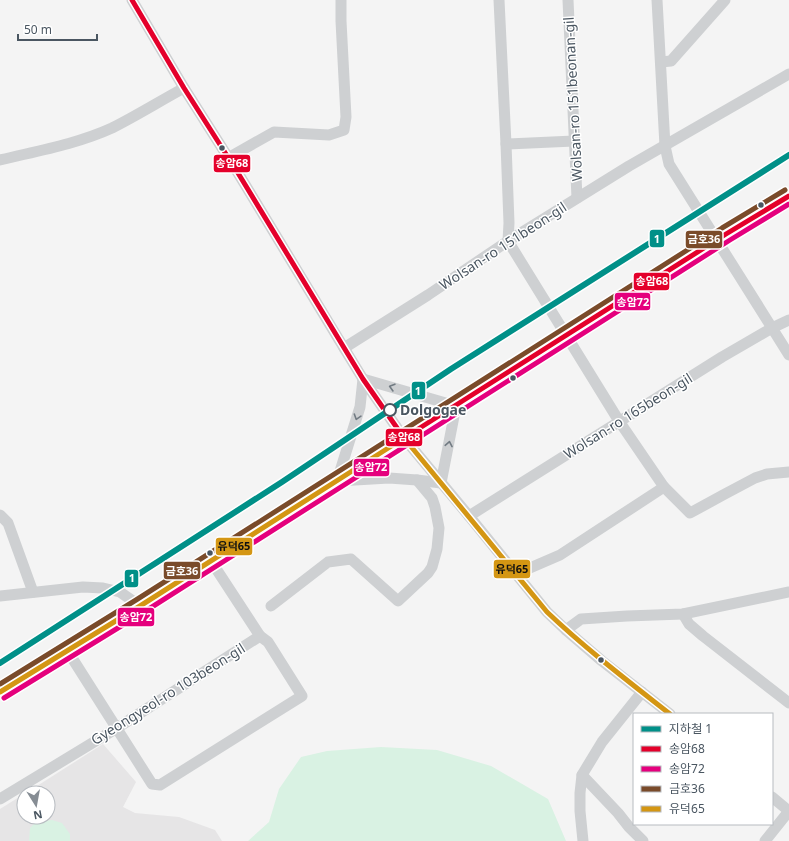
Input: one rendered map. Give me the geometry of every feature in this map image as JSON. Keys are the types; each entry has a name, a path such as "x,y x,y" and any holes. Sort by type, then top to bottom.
{"street":[{"path":"132,0 184,88 363,379 404,438 547,612 602,661 669,713"},
{"path":"228,158 274,132 329,135 344,130 346,117 341,0"},
{"path":"499,0 509,223 508,241 619,421 664,487 690,513 755,478 767,474 787,472"},
{"name":"Wolsan-ro 151beonan-gil","path":"568,0 577,198"},
{"path":"657,0 665,146 669,164 789,355"},
{"path":"661,62 671,61 725,0"},
{"name":"Wolsan-ro 151beon-gil","path":"344,348 577,198 629,166 789,74"},
{"path":"0,160 77,140 111,128 184,88"},
{"path":"506,144 574,141"},
{"path":"0,692 140,606 717,240 789,196"},
{"name":"Wolsan-ro 165beon-gil","path":"469,516 722,357 772,328 789,320"},
{"path":"363,379 456,406"},
{"path":"337,481 360,407 363,379"},
{"path":"441,483 456,406"},
{"path":"337,481 389,478 441,483"},
{"path":"271,606 328,562 351,559 398,601 432,568 437,549 439,528 435,507 432,498 417,480"},
{"path":"516,574 560,555 664,487"},
{"path":"0,516 8,523 33,592"},
{"name":"Gyeongyeol-ro 103beon-gil","path":"1,804 260,636 211,561"},
{"path":"0,596 83,587 104,588 120,592 140,606"},
{"path":"566,630 581,619 683,614 789,592"},
{"path":"683,614 689,624 703,636 789,703"},
{"path":"67,650 152,784 160,785 302,696 268,642 260,636"},
{"path":"583,841 580,811 582,775 602,742 642,692"},
{"path":"582,775 643,841"},
{"path":"765,841 789,811 773,798"}],"shaded area":[{"path":"103,744 136,782 123,807 135,813 179,817 215,830 222,841 0,841 0,809 16,799 16,825 56,825 56,785 39,785"}],"green space":[{"path":"381,747 437,750 491,766 548,799 566,841 248,841 269,822 279,789 301,757 327,751"},
{"path":"56,821 62,823 70,834 70,841 29,841 30,828 33,825 56,825"}],"metro line":[{"name":"1","path":"0,663 282,482 451,369 789,155"}],"transit line":[{"name":"송암68","path":"132,0 184,88 238,173 363,379 404,438 726,234 789,196"},
{"name":"금호36","path":"0,684 136,600 722,228 785,190"},
{"name":"송암72","path":"4,698 144,612 789,204"},
{"name":"유덕65","path":"0,692 140,606 404,438 547,612 592,652 669,713"}],"place":[{"name":"Dolgogae","path":"390,410"}]}
